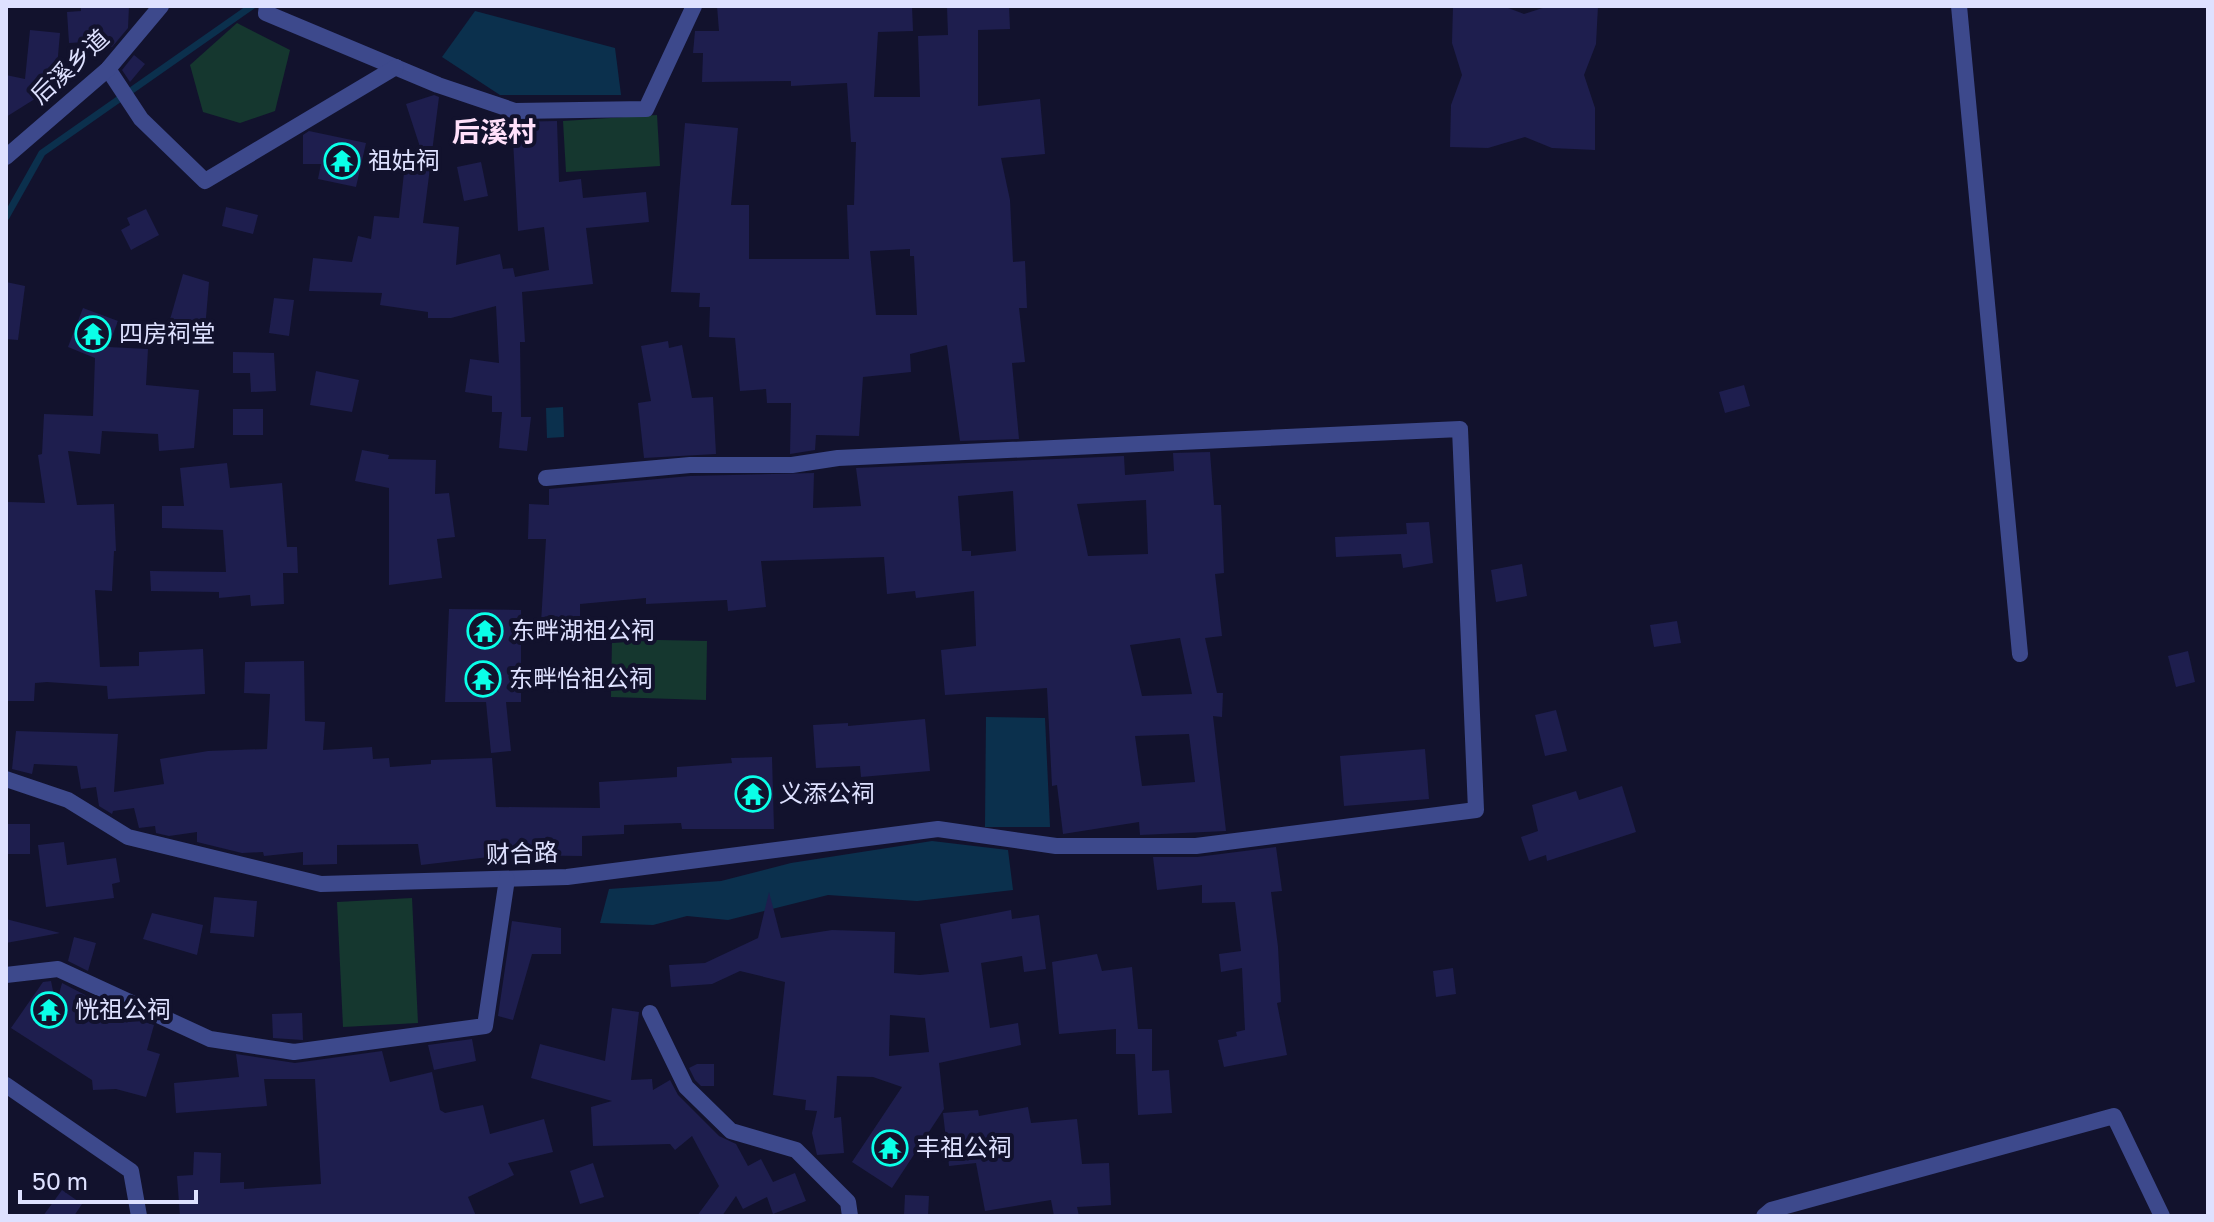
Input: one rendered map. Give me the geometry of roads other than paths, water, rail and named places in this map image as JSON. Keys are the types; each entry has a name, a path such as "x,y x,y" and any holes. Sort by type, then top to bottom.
{"street":[{"name":"后溪乡道","path":"6,157 108,69 161,6"},
{"path":"267,6 266,13 396,67 515,111 646,109 694,6"},
{"path":"1959,6 2020,654"},
{"path":"108,69 141,119 205,181 396,67"},
{"name":"财合路","path":"6,779 68,800 128,837 321,884 567,877 938,829 1056,846 1196,846 1476,810 1460,429 838,458 792,465 690,465 546,478"},
{"path":"6,975 58,969 210,1039 294,1052 485,1026 507,879"},
{"path":"650,1013 686,1087 731,1131 796,1150 848,1202 850,1216"},
{"path":"6,1085 131,1171 139,1216"},
{"path":"1764,1216 1771,1210 2114,1116 2162,1216"}],"water":[{"path":"475,11 615,48 621,95 500,95 442,57"},
{"path":"563,407 564,437 547,438 546,408"},
{"path":"986,717 1045,718 1050,827 985,827"},
{"path":"932,841 1008,850 1013,890 917,901 828,895 728,920 687,916 653,925 600,923 609,889 721,881 791,863"}],"waterway":[{"path":"6,217 42,153 252,6"}],"place":[{"name":"祖姑祠","path":"342,161"},
{"name":"四房祠堂","path":"93,334"},
{"name":"东畔湖祖公祠","path":"485,631"},
{"name":"东畔怡祖公祠","path":"483,679"},
{"name":"义添公祠","path":"753,794"},
{"name":"恍祖公祠","path":"49,1010"},
{"name":"丰祖公祠","path":"890,1148"}],"district":[{"name":"后溪村","path":"494,132"}]}
